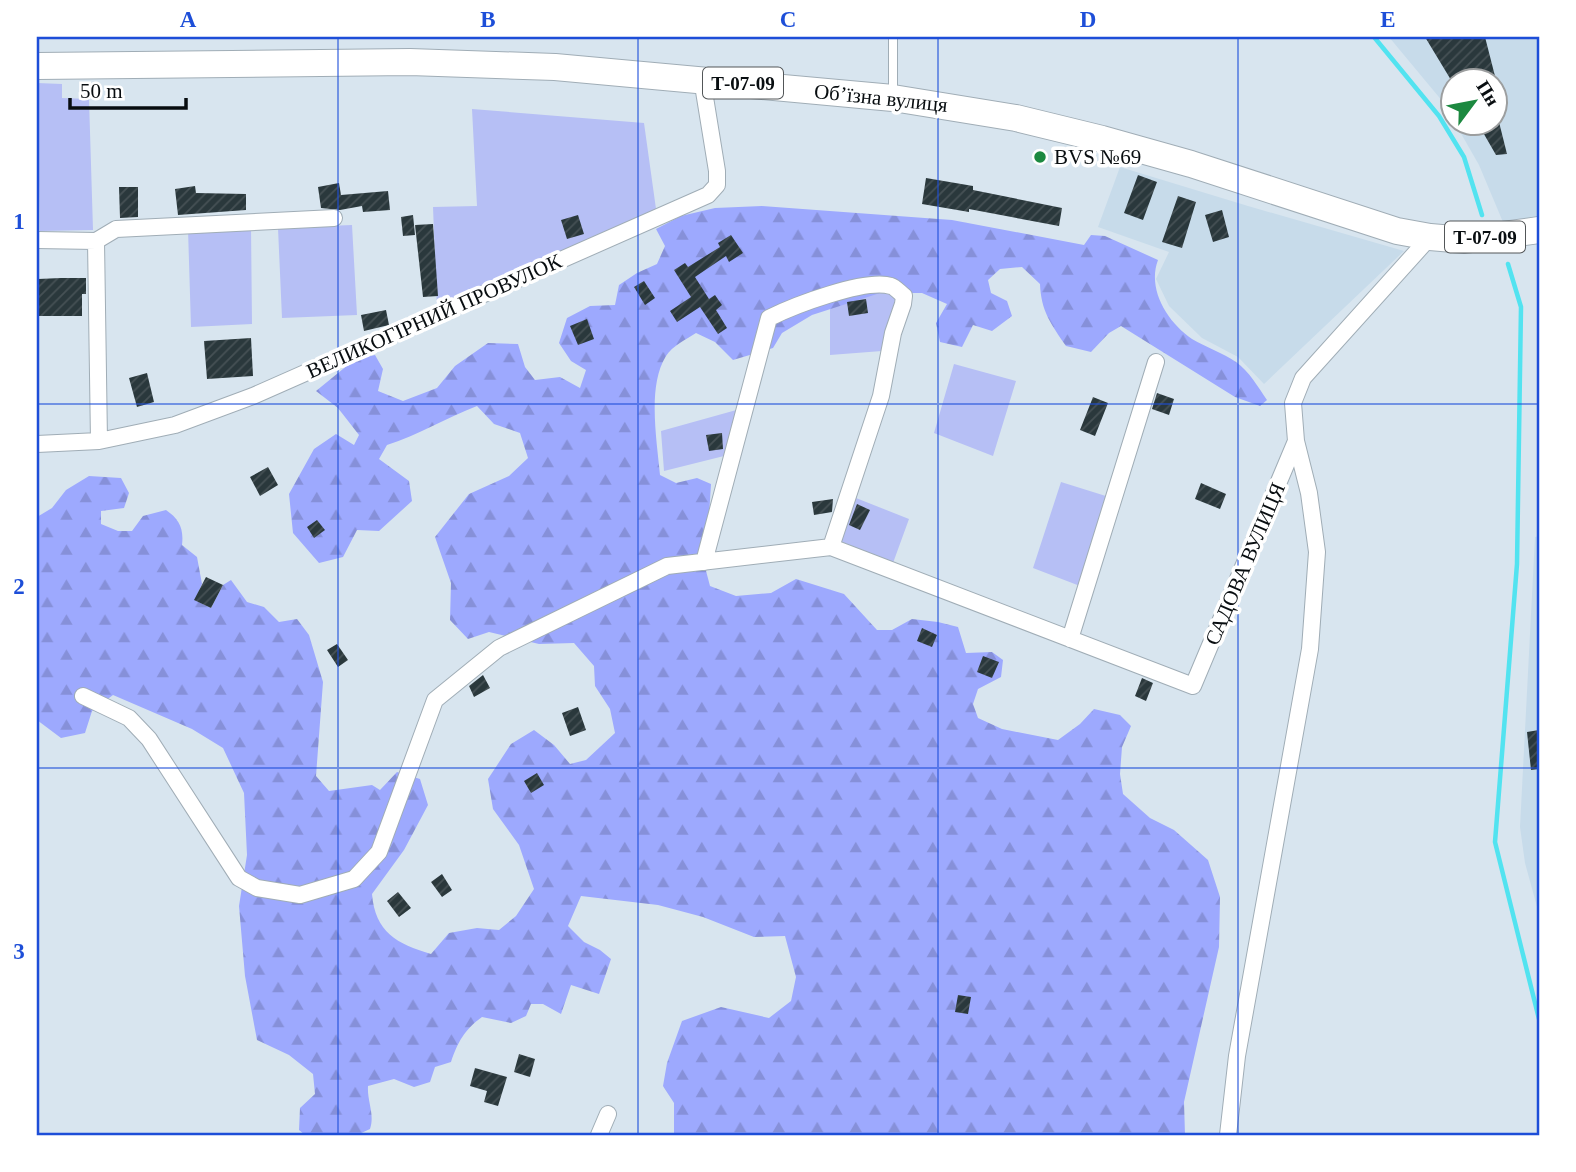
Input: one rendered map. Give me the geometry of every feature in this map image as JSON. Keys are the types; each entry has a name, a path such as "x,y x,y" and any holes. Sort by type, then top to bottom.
{"main road":[{"name":"Обʼїзна вулиця","path":"37,66 410,62 555,67 893,98 1016,118 1090,136 1191,164 1397,231 1465,240 1539,230"}],"street":[{"name":"ВЕЛИКОГІРНИЙ ПРОВУЛОК","path":"37,444 99,441 174,425 253,396 708,195 717,185 717,171 702,79"},
{"path":"37,240 96,241 116,229 334,218"},
{"path":"1228,1135 1237,1056 1310,649 1317,552 1309,493 1296,441 1293,403 1303,378 1430,237"},
{"path":"96,241 99,441"},
{"path":"704,562 769,318 789,308 860,287 891,286 904,296 903,304 892,333 881,396 831,547"},
{"path":"83,696 129,719 149,739 239,878 257,888 300,895 354,879 379,852 435,699 499,648 667,566 831,547 1070,639 1156,362"},
{"name":"САДОВА ВУЛИЦЯ","path":"1070,639 1193,686 1296,441"},
{"path":"599,1135 608,1114"}],"lane":[{"path":"893,37 893,98"}],"shaded area":[{"path":"1389,37 1539,37 1539,230 1508,234 1479,165 1462,136 1510,136 1510,66 1440,66 1440,98"},
{"path":"37,83 62,84 62,98 89,99 93,230 40,231"},
{"path":"472,109 644,123 656,209 437,309 433,207 477,206"},
{"path":"1120,167 1404,251 1264,384 1238,357 1202,338 1169,306 1156,279 1169,252 1098,227"},
{"path":"352,225 357,315 282,318 278,228"},
{"path":"251,227 252,324 191,327 188,229"},
{"path":"887,290 898,300 882,351 830,355 830,301"},
{"path":"954,364 1016,381 993,456 934,433"},
{"path":"740,409 728,455 664,471 661,431"},
{"path":"1061,482 1109,497 1080,586 1033,568"},
{"path":"856,498 909,519 893,563 840,541"},
{"path":"1539,536 1539,914 1525,863 1520,827 1535,537"}],"green space":[{"path":"762,206 952,220 1084,245 1091,235 1105,236 1158,260 1155,282 1167,314 1192,339 1241,366 1267,400 1260,406 1235,397 1121,326 1109,333 1091,352 1066,346 1045,310 1040,284 1022,267 1000,269 988,280 991,293 1007,301 1012,316 992,331 973,325 962,347 940,342 936,323 947,304 922,293 880,293 812,315 782,333 773,348 733,360 715,342 696,333 666,356 660,368 655,398 660,475 676,483 697,478 711,484 709,516 700,548 710,586 736,596 771,593 796,579 844,594 877,630 892,630 912,619 958,627 966,653 992,652 1003,660 1001,677 978,689 973,704 978,718 1002,729 1058,740 1080,724 1094,709 1120,715 1131,726 1122,747 1120,774 1123,794 1150,818 1174,830 1208,860 1220,897 1219,947 1184,1102 1185,1135 674,1135 674,1103 663,1086 667,1063 682,1021 721,1007 769,1018 791,1001 796,977 785,936 754,937 703,917 658,905 581,896 568,926 584,942 611,959 599,994 571,985 561,1014 543,1004 531,1004 526,1016 511,1023 482,1017 462,1037 451,1062 435,1067 430,1082 414,1087 394,1079 368,1086 372,1118 370,1129 357,1135 305,1135 299,1130 300,1108 315,1094 313,1074 289,1055 257,1040 245,976 239,906 247,855 244,793 223,748 192,729 113,695 92,711 85,733 61,738 37,720 37,517 52,508 66,490 89,476 121,478 129,493 124,508 101,511 101,524 118,531 132,531 143,516 166,510 171,513 181,529 182,545 197,557 202,584 195,600 211,608 223,585 231,580 247,602 264,607 279,622 297,619 309,635 323,682 316,776 329,791 372,785 380,790 397,772 420,779 428,805 404,850 372,894 374,907 383,927 398,941 431,954 449,933 477,928 499,930 516,916 534,889 519,845 493,809 488,779 511,744 534,730 554,745 570,764 586,760 615,733 610,709 595,686 594,666 574,643 539,644 489,632 468,639 450,620 451,583 435,537 469,494 509,476 528,458 520,433 494,424 477,406 387,445 379,459 409,481 412,501 379,531 357,530 343,557 319,563 293,533 289,494 314,449 336,434 354,445 359,435 338,408 316,391 354,360 375,355 383,369 378,391 403,401 437,388 455,366 488,343 518,344 525,367 535,380 560,377 580,388 586,370 571,361 559,343 567,318 590,306 615,305 619,285 657,264 665,246 656,229 681,216 715,208"}],"building":[{"path":"1425,37 1485,37 1492,66 1443,66"},
{"path":"1485,136 1502,136 1507,154 1496,155"},
{"path":"1138,175 1157,182 1143,220 1124,213"},
{"path":"926,178 973,186 973,190 1062,208 1059,226 969,209 969,212 922,204"},
{"path":"339,183 341,195 388,191 390,210 363,212 362,206 340,210 321,208 318,187"},
{"path":"195,186 196,193 246,194 246,210 178,215 175,189"},
{"path":"119,187 138,187 138,217 120,218"},
{"path":"1178,196 1196,202 1182,248 1162,242"},
{"path":"1222,210 1229,237 1213,242 1205,215"},
{"path":"413,215 415,235 403,236 401,217"},
{"path":"578,215 584,234 567,239 561,220"},
{"path":"433,224 438,296 423,297 415,225"},
{"path":"731,235 743,253 729,262 726,256 695,277 709,299 715,295 722,305 716,310 727,328 718,334 700,307 677,322 670,311 691,297 674,270 685,263 688,267 720,247 718,243"},
{"path":"86,278 86,294 82,294 82,316 38,316 38,279"},
{"path":"644,281 655,298 645,305 634,287"},
{"path":"866,299 868,313 849,316 847,302"},
{"path":"386,310 389,325 364,331 361,315"},
{"path":"587,319 594,339 578,345 570,326"},
{"path":"251,338 253,376 207,379 204,341"},
{"path":"147,373 154,402 137,407 129,378"},
{"path":"1157,393 1174,399 1169,415 1152,409"},
{"path":"1093,397 1108,403 1095,436 1080,430"},
{"path":"722,433 723,449 709,451 706,435"},
{"path":"268,467 278,485 260,496 250,477"},
{"path":"1201,483 1226,494 1220,509 1195,499"},
{"path":"833,499 832,512 814,515 812,502"},
{"path":"857,504 870,510 860,530 849,525"},
{"path":"317,520 325,530 314,538 307,527"},
{"path":"206,577 223,585 211,608 194,600"},
{"path":"922,628 937,635 932,647 917,641"},
{"path":"337,644 348,660 338,667 327,650"},
{"path":"983,656 999,662 992,678 977,672"},
{"path":"483,675 490,688 474,697 469,686"},
{"path":"1142,678 1153,683 1146,701 1135,696"},
{"path":"578,707 586,730 570,736 562,713"},
{"path":"1539,730 1539,769 1531,770 1527,732"},
{"path":"537,773 544,785 531,793 524,781"},
{"path":"442,874 452,890 442,897 431,882"},
{"path":"398,892 411,908 399,917 387,901"},
{"path":"958,995 971,997 968,1014 955,1012"},
{"path":"519,1054 535,1059 530,1077 514,1072"},
{"path":"475,1068 507,1077 498,1106 484,1102 487,1091 470,1086"}],"waterway":[{"path":"1374,37 1439,116 1464,157 1482,215"},
{"path":"1508,264 1521,307 1517,564 1495,842 1539,1019"}],"place":[{"name":"BVS №69","path":"1040,157"}]}
